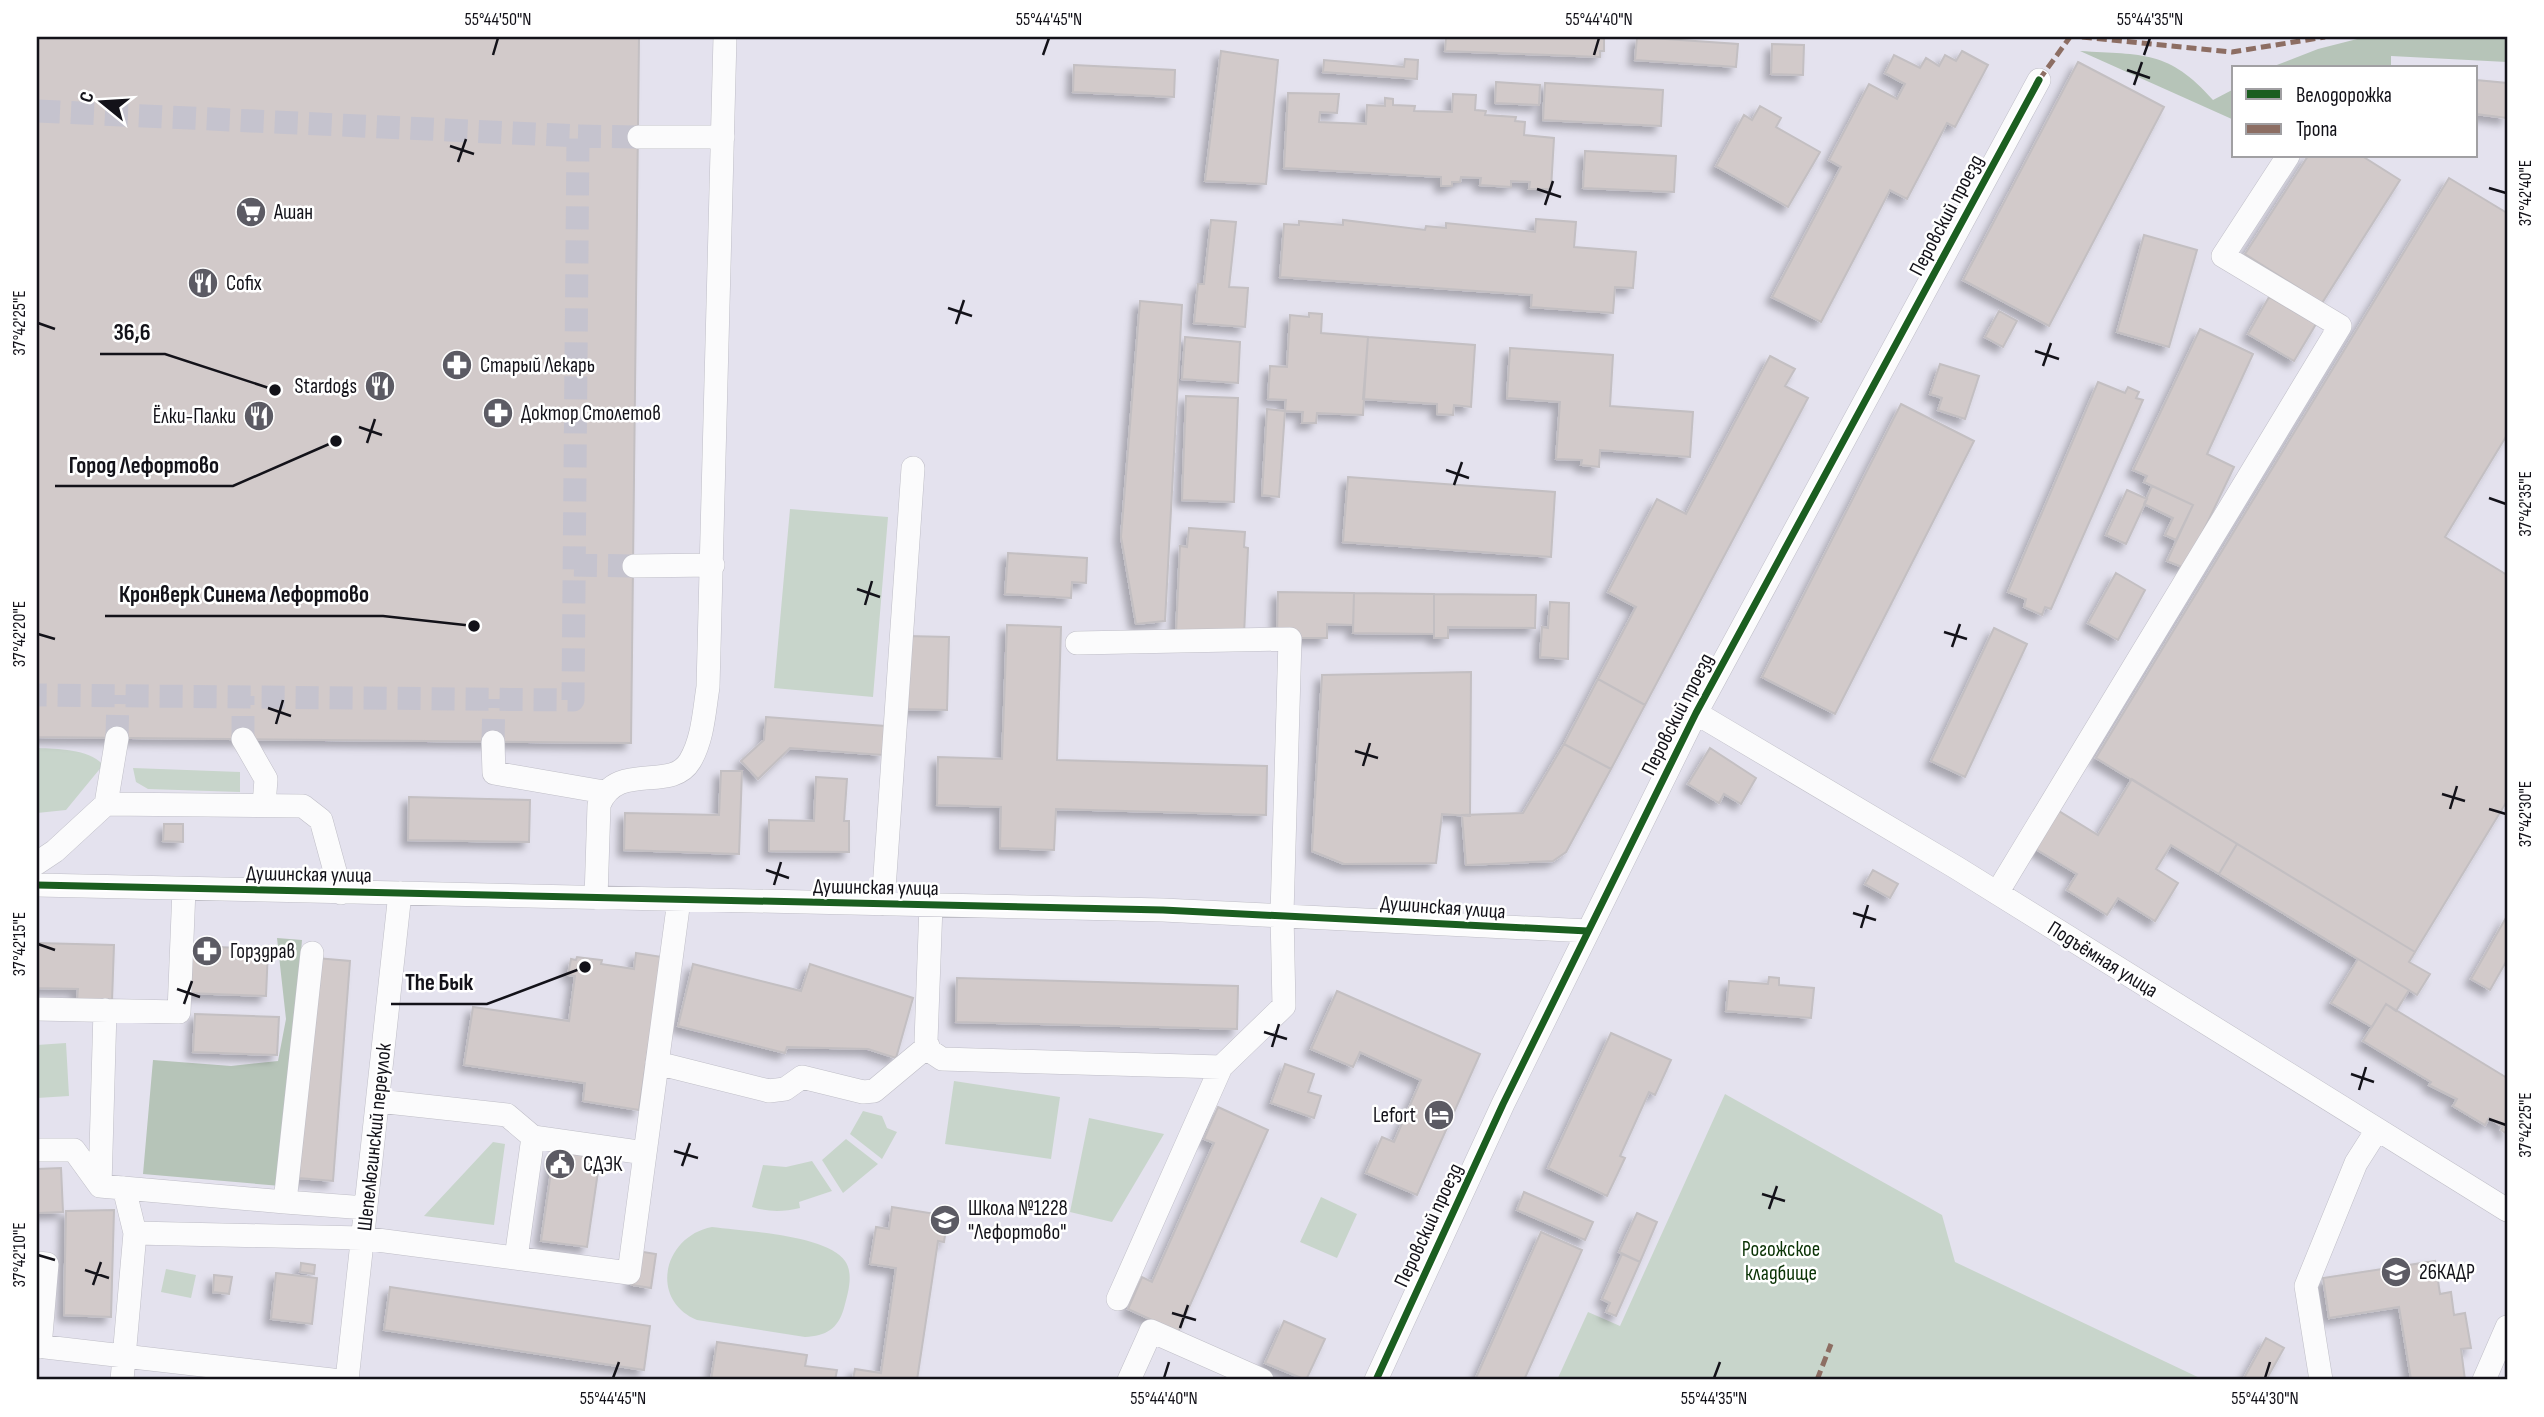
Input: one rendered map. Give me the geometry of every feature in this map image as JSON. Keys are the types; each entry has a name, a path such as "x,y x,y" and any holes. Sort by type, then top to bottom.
{"street":[{"path":"596,898 599,806 604,792 619,781 673,774 689,764 701,737 708,687 713,565 725,37"},
{"name":"Перовский проезд","path":"1376,1380 1503,1104 1696,713 2039,80"},
{"path":"639,136 723,137"},
{"path":"1997,893 2340,327 2223,256 2287,158"},
{"path":"883,904 913,468"},
{"path":"634,566 713,565"},
{"path":"1077,643 1290,639 1282,914 1284,1006 1221,1067 1118,1300"},
{"name":"Подъёмная улица","path":"1696,713 1997,893 2507,1210"},
{"path":"37,863 55,851 106,804 117,738"},
{"path":"243,739 266,779 264,805"},
{"path":"494,742 494,773 604,792"},
{"path":"106,804 303,806 321,820 341,892"},
{"name":"Душинская улица","path":"37,885 1282,914 1588,930"},
{"path":"37,1009 179,1012 184,889"},
{"name":"Шепелюгинский переулок","path":"347,1380 400,893"},
{"path":"135,1233 362,1238 629,1273 679,900"},
{"path":"657,1063 769,1091 785,1089 802,1077 870,1092 883,1086 928,1046 931,905"},
{"path":"285,1202 312,953"},
{"path":"100,1186 104,1010"},
{"path":"928,1046 942,1059 1221,1067"},
{"path":"378,1101 508,1115 533,1138 645,1153"},
{"path":"2321,1380 2306,1286 2356,1163 2377,1130"},
{"path":"516,1258 533,1138"},
{"path":"37,1150 74,1150 100,1186 366,1208"},
{"path":"122,1380 135,1233 124,1188"},
{"path":"37,1263 47,1264 38,1347 332,1380"},
{"path":"2484,1380 2507,1327"},
{"path":"1129,1380 1151,1331 1262,1380"}],"green space":[{"path":"2365,37 2507,37 2507,62 2391,56 2391,66 2274,66 2318,49"},
{"path":"2080,51 2154,58 2183,72 2213,100 2232,90 2232,119"},
{"path":"790,509 888,517 873,697 774,688"},
{"path":"37,748 82,753 103,765 66,810 37,813"},
{"path":"133,768 240,772 240,792 148,789 136,782"},
{"path":"277,938 302,940 281,1186 143,1174 153,1060 231,1066 278,1061 286,1019"},
{"path":"66,1043 69,1096 37,1098 37,1045"},
{"path":"954,1081 1060,1097 1051,1159 945,1144"},
{"name":"Рогожское кладбище","path":"1725,1094 1942,1215 1955,1262 2204,1380 1557,1380 1588,1312 1620,1326"},
{"path":"863,1111 882,1116 887,1128 897,1132 882,1159 850,1134"},
{"path":"1089,1118 1164,1134 1112,1222 1070,1212"},
{"path":"846,1139 878,1164 843,1193 822,1160"},
{"path":"493,1142 505,1144 494,1225 424,1216"},
{"path":"812,1161 832,1191 799,1202 800,1208 770,1211 752,1207 763,1165 786,1167"},
{"path":"1321,1197 1357,1214 1337,1258 1300,1242"},
{"path":"712,1227 804,1240 836,1252 848,1266 850,1278 844,1308 835,1326 825,1333 805,1337 697,1320 682,1310 672,1298 668,1284 668,1269 673,1255 683,1242"},
{"path":"166,1269 196,1275 191,1298 161,1292"}],"building":[{"path":"37,37 639,37 631,743 37,737"},
{"path":"1446,37 1604,37 1604,51 1600,51 1600,57 1445,51"},
{"path":"1637,37 1738,44 1736,67 1635,60"},
{"path":"1772,44 1804,45 1803,75 1771,74"},
{"path":"1221,51 1278,60 1266,184 1205,181"},
{"path":"1962,51 1988,65 1955,127 1947,123 1907,199 1890,190 1821,322 1772,297 1841,167 1829,160 1869,84 1897,99 1905,84 1885,73 1894,55 1920,68 1926,58 1939,66 1945,55 1956,61"},
{"path":"1405,59 1418,60 1417,79 1323,72 1324,60 1404,67"},
{"path":"2078,62 2164,107 2049,326 1963,280"},
{"path":"1074,65 1175,70 1174,97 1073,92"},
{"path":"2478,80 2507,83 2507,118 2478,114"},
{"path":"1496,82 1540,85 1539,105 1495,103"},
{"path":"1545,83 1663,90 1661,126 1543,120"},
{"path":"1288,93 1339,94 1337,113 1320,112 1319,122 1366,124 1367,105 1385,106 1385,98 1393,99 1393,105 1415,106 1414,111 1452,112 1453,94 1476,95 1475,110 1486,111 1485,115 1516,117 1515,121 1525,122 1524,135 1554,138 1551,189 1529,189 1530,182 1511,181 1511,187 1480,185 1481,178 1461,177 1460,182 1452,182 1452,186 1441,186 1441,177 1284,168"},
{"path":"1760,106 1781,118 1776,127 1820,152 1788,207 1716,166 1744,115 1752,120"},
{"path":"1585,151 1676,156 1674,192 1583,188"},
{"path":"2307,158 2365,158 2400,180 2322,303 2245,254"},
{"path":"2449,178 2507,213 2507,435 2445,537 2507,575 2507,801 2415,952 2096,758"},
{"path":"1536,219 1576,222 1574,247 1636,252 1633,288 1615,287 1613,313 1531,307 1532,295 1280,277 1284,224 1299,225 1299,221 1343,225 1343,220 1425,230 1426,226 1446,228 1446,223 1535,232"},
{"path":"1211,220 1236,222 1229,287 1248,288 1245,327 1194,323 1198,284 1204,284"},
{"path":"2144,235 2197,250 2169,347 2117,332"},
{"path":"2269,297 2316,324 2294,361 2248,334"},
{"path":"1140,301 1182,305 1165,621 1136,624 1121,537"},
{"path":"1999,311 2017,321 2003,347 1985,337"},
{"path":"1309,313 1322,314 1321,333 1368,337 1363,415 1317,413 1316,423 1302,423 1303,412 1285,411 1286,400 1268,399 1270,366 1287,367 1290,315 1309,317"},
{"path":"2200,329 2253,354 2207,454 2234,467 2187,565 2182,567 2167,561 2193,505 2144,482 2147,476 2133,470"},
{"path":"1185,337 1240,342 1238,383 1182,379"},
{"path":"1368,337 1475,345 1471,407 1454,405 1453,415 1437,414 1437,404 1363,399"},
{"path":"1510,348 1613,355 1610,406 1693,412 1690,457 1600,450 1599,467 1581,465 1582,460 1556,459 1560,402 1507,398"},
{"path":"1770,356 1795,369 1785,386 1808,398 1645,705 1598,679 1636,607 1608,592 1657,499 1686,514"},
{"path":"1940,364 1979,376 1965,419 1938,410 1942,398 1930,394"},
{"path":"2098,382 2125,393 2128,387 2139,392 2136,398 2143,400 2051,609 2045,607 2042,615 2024,607 2026,599 2008,592"},
{"path":"1186,396 1238,398 1234,502 1182,500"},
{"path":"1901,404 1974,441 1835,714 1762,677"},
{"path":"1267,409 1285,411 1279,497 1262,495"},
{"path":"1348,477 1555,492 1551,557 1343,542"},
{"path":"2152,486 2193,505 2176,540 2165,535 2173,518 2144,504"},
{"path":"2127,490 2147,499 2126,544 2106,535"},
{"path":"1189,528 1245,532 1244,547 1248,548 1244,635 1176,633 1180,546 1187,547"},
{"path":"1008,553 1087,558 1086,583 1072,582 1071,598 1005,594"},
{"path":"2116,573 2145,590 2118,640 2088,623"},
{"path":"1278,592 1354,593 1353,625 1327,624 1327,638 1277,638"},
{"path":"1354,593 1434,594 1434,634 1353,633"},
{"path":"1434,594 1536,595 1535,628 1448,627 1448,638 1434,638"},
{"path":"1550,602 1569,603 1568,659 1540,657 1542,627 1548,628"},
{"path":"1007,625 1061,627 1057,760 1267,766 1266,815 1056,809 1054,850 1000,848 1001,807 937,805 938,757 1002,759"},
{"path":"1994,628 2027,644 1965,777 1931,761"},
{"path":"906,636 949,637 947,710 904,709"},
{"path":"1471,672 1470,816 1442,814 1436,863 1344,864 1312,851 1322,675"},
{"path":"1598,679 1645,705 1611,769 1564,744"},
{"path":"766,717 885,726 883,755 790,748 758,779 741,761 764,740"},
{"path":"1564,744 1611,769 1566,852 1553,861 1466,865 1462,815 1523,813"},
{"path":"1710,748 1756,778 1741,804 1724,794 1719,803 1688,784"},
{"path":"721,771 742,771 739,854 624,850 625,813 719,815"},
{"path":"816,777 847,779 844,821 849,821 849,852 769,851 769,820 814,821"},
{"path":"2132,779 2237,844 2219,874 2171,845 2156,869 2178,883 2155,921 2118,898 2107,915 2067,890 2077,874 2034,848 2057,810 2098,835"},
{"path":"409,797 530,800 529,842 408,840"},
{"path":"164,824 183,824 183,842 163,841"},
{"path":"2237,844 2415,952 2409,962 2430,974 2417,995 2219,874"},
{"path":"1873,870 1898,884 1890,898 1865,884"},
{"path":"2507,916 2507,960 2490,990 2471,979"},
{"path":"37,943 114,945 112,1001 77,1001 78,989 37,988"},
{"path":"189,946 268,949 266,996 187,993"},
{"path":"636,953 662,957 639,1110 583,1101 585,1083 464,1065 473,1007 569,1021 575,976 568,975 571,959 576,960 577,957 602,960 601,964 634,969"},
{"path":"316,958 350,961 333,1181 299,1178"},
{"path":"2358,959 2409,990 2396,1011 2386,1004 2372,1027 2331,1003"},
{"path":"693,964 801,991 810,964 913,998 896,1058 868,1049 787,1047 785,1053 678,1026"},
{"path":"1769,977 1779,978 1779,985 1814,988 1811,1018 1726,1011 1729,981 1768,984"},
{"path":"957,978 1238,986 1237,1029 956,1022"},
{"path":"1337,991 1480,1054 1417,1195 1366,1173 1382,1137 1394,1142 1421,1080 1360,1052 1353,1067 1311,1049"},
{"path":"2386,1004 2507,1078 2507,1134 2501,1130 2503,1127 2489,1118 2485,1125 2453,1106 2457,1099 2429,1085 2431,1082 2363,1041"},
{"path":"195,1014 279,1017 277,1055 193,1052"},
{"path":"1611,1033 1671,1060 1655,1095 1649,1092 1620,1156 1625,1158 1607,1196 1548,1168"},
{"path":"1285,1064 1314,1074 1308,1092 1321,1096 1314,1118 1271,1103"},
{"path":"1218,1107 1268,1130 1178,1332 1128,1309 1142,1277 1152,1282 1214,1143 1204,1139"},
{"path":"554,1151 600,1158 587,1247 541,1241"},
{"path":"61,1168 63,1212 37,1213 37,1169"},
{"path":"1524,1192 1593,1222 1585,1240 1517,1210"},
{"path":"892,1207 948,1216 944,1242 938,1241 917,1380 853,1380 855,1369 881,1373 896,1268 870,1264 876,1227 889,1229"},
{"path":"114,1210 111,1317 64,1315 66,1211"},
{"path":"1637,1213 1657,1222 1640,1262 1619,1252"},
{"path":"1541,1232 1582,1250 1524,1380 1475,1380"},
{"path":"637,1251 656,1254 651,1288 632,1285"},
{"path":"1622,1254 1640,1262 1616,1316 1606,1312 1610,1303 1602,1299"},
{"path":"2435,1261 2440,1294 2451,1292 2454,1315 2465,1313 2471,1348 2461,1349 2465,1380 2400,1380 2411,1379 2399,1307 2329,1318 2323,1278"},
{"path":"301,1263 315,1265 314,1274 300,1272"},
{"path":"276,1273 317,1278 312,1324 271,1319"},
{"path":"214,1275 232,1277 229,1294 213,1292"},
{"path":"390,1287 650,1326 644,1370 384,1330"},
{"path":"1284,1321 1325,1339 1306,1380 1265,1363"},
{"path":"2266,1338 2284,1348 2266,1380 2243,1380"},
{"path":"717,1342 807,1355 805,1366 837,1370 835,1380 711,1380"}],"tunnel":[{"path":"37,111 578,136 573,700 37,695"},
{"path":"578,136 639,137"},
{"path":"574,565 634,566"},
{"path":"117,738 118,695"},
{"path":"243,696 243,739"},
{"path":"493,742 494,699"}],"marked path":[{"path":"2039,80 2070,37"},
{"path":"2082,37 2232,52 2325,37"},
{"path":"1817,1380 1831,1344"}],"cycle path":[{"path":"1376,1380 1503,1104 1696,713 2039,80"},
{"path":"37,885 1163,910 1588,931"}],"place":[{"name":"Ашан","path":"251,212"},
{"name":"Cofix","path":"203,283"},
{"name":"Старый Лекарь","path":"457,365"},
{"name":"Stardogs","path":"380,386"},
{"name":"36,6","path":"275,390"},
{"name":"Доктор Столетов","path":"498,413"},
{"name":"Ёлки-Палки","path":"259,416"},
{"name":"Город Лефортово","path":"336,441"},
{"name":"Кронверк Синема Лефортово","path":"474,626"},
{"name":"Горздрав","path":"207,951"},
{"name":"The Бык","path":"585,967"},
{"name":"Lefort","path":"1439,1115"},
{"name":"СДЭК","path":"560,1164"},
{"name":"Школа №1228 \"Лефортово\"","path":"945,1220"},
{"name":"26КАДР","path":"2396,1272"}]}
